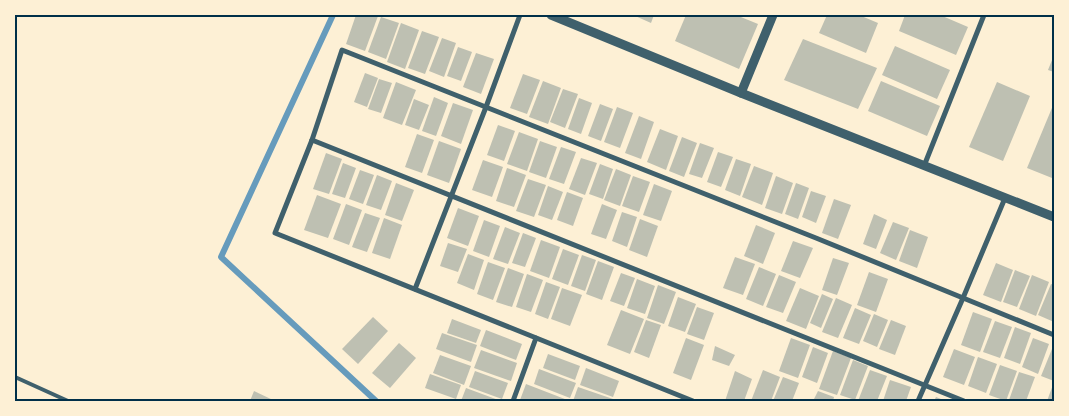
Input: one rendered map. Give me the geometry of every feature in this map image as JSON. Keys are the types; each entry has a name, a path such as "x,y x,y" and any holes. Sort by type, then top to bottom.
{"street":[{"path":"415,289 520,15"},
{"path":"551,15 740,93 1054,218"},
{"path":"740,93 773,15"},
{"path":"924,166 984,15"},
{"path":"692,401 275,233 312,140 342,50 1054,335"},
{"path":"312,140 964,401"},
{"path":"918,401 964,298 1005,198"},
{"path":"513,401 536,338"}],"lane":[{"path":"15,377 68,401"}],"building":[{"path":"356,15 378,16 365,51 346,44"},
{"path":"633,15 654,15 651,23"},
{"path":"686,15 736,15 758,24 739,69 675,41"},
{"path":"827,15 859,15 878,23 866,53 819,33"},
{"path":"905,15 940,15 968,27 956,55 899,31"},
{"path":"381,17 399,23 386,59 368,52"},
{"path":"401,23 419,30 405,69 387,62"},
{"path":"422,31 439,37 425,74 408,68"},
{"path":"442,38 456,43 444,77 429,71"},
{"path":"803,39 877,68 858,109 784,80"},
{"path":"895,46 950,70 937,99 882,75"},
{"path":"458,47 472,52 461,81 447,76"},
{"path":"476,53 494,59 481,94 463,87"},
{"path":"1054,55 1054,72 1048,70"},
{"path":"365,73 378,78 367,107 354,102"},
{"path":"523,74 540,80 527,114 510,108"},
{"path":"379,79 392,83 381,113 368,109"},
{"path":"543,81 561,88 548,124 529,117"},
{"path":"881,81 940,106 927,136 868,111"},
{"path":"396,82 416,90 402,125 383,118"},
{"path":"997,82 1030,96 1003,161 969,147"},
{"path":"563,89 578,94 565,128 550,122"},
{"path":"434,97 448,103 436,136 422,131"},
{"path":"579,98 592,103 581,134 568,129"},
{"path":"414,99 429,105 419,130 405,125"},
{"path":"453,103 473,110 461,144 441,136"},
{"path":"1054,103 1054,173 1052,178 1027,168"},
{"path":"600,104 613,109 601,141 588,136"},
{"path":"617,107 633,113 620,148 604,142"},
{"path":"639,116 654,122 641,159 625,153"},
{"path":"498,125 515,131 504,161 487,155"},
{"path":"660,129 678,136 666,170 647,162"},
{"path":"519,132 538,139 527,171 507,164"},
{"path":"417,134 434,140 422,173 405,167"},
{"path":"682,137 697,143 684,177 669,171"},
{"path":"439,141 461,149 449,183 427,175"},
{"path":"540,141 557,147 546,178 529,172"},
{"path":"700,143 714,148 702,178 689,174"},
{"path":"561,147 576,152 564,184 549,179"},
{"path":"718,152 733,157 721,187 707,182"},
{"path":"326,153 342,159 329,194 313,189"},
{"path":"581,158 597,163 585,195 569,189"},
{"path":"736,159 751,164 740,196 725,190"},
{"path":"483,160 503,167 492,197 472,190"},
{"path":"343,163 356,168 345,198 332,194"},
{"path":"600,164 613,169 603,199 589,194"},
{"path":"754,166 773,173 762,205 742,197"},
{"path":"507,168 526,175 514,207 496,201"},
{"path":"616,169 631,175 620,206 604,200"},
{"path":"360,170 374,175 363,204 349,199"},
{"path":"377,175 392,181 381,210 366,205"},
{"path":"633,176 650,182 639,212 622,206"},
{"path":"776,176 793,183 782,214 765,208"},
{"path":"528,179 546,185 534,217 516,211"},
{"path":"396,183 414,190 402,221 385,215"},
{"path":"796,183 809,188 798,219 785,214"},
{"path":"654,184 672,191 661,221 643,215"},
{"path":"548,186 563,192 552,220 538,215"},
{"path":"811,191 826,196 816,223 802,217"},
{"path":"567,192 583,198 573,226 557,220"},
{"path":"317,195 341,204 328,238 304,230"},
{"path":"834,199 851,205 838,239 822,233"},
{"path":"346,204 362,210 349,245 333,239"},
{"path":"602,204 617,210 606,239 591,234"},
{"path":"458,208 479,216 468,246 447,238"},
{"path":"622,212 637,217 627,247 612,241"},
{"path":"365,213 380,218 367,252 352,247"},
{"path":"874,214 887,220 876,249 863,244"},
{"path":"384,218 402,225 390,259 372,253"},
{"path":"640,219 658,226 647,257 629,250"},
{"path":"484,220 500,226 489,257 473,251"},
{"path":"893,222 909,228 896,260 880,253"},
{"path":"756,225 775,233 763,264 744,256"},
{"path":"505,227 520,233 508,264 493,259"},
{"path":"910,230 928,237 917,268 899,261"},
{"path":"523,233 536,238 525,267 512,263"},
{"path":"541,240 560,247 549,278 530,271"},
{"path":"793,241 813,248 800,278 781,271"},
{"path":"448,243 467,249 458,272 440,266"},
{"path":"563,249 579,255 568,285 552,279"},
{"path":"468,254 484,260 474,290 457,283"},
{"path":"582,255 596,260 585,291 571,286"},
{"path":"735,257 755,264 743,295 723,288"},
{"path":"833,258 849,263 837,295 822,290"},
{"path":"598,261 614,267 602,300 586,294"},
{"path":"488,262 505,268 493,300 477,294"},
{"path":"996,263 1013,270 1001,302 983,295"},
{"path":"759,267 776,274 763,306 746,299"},
{"path":"508,268 524,274 512,307 496,302"},
{"path":"1015,270 1030,276 1017,307 1003,302"},
{"path":"869,272 888,279 876,312 857,305"},
{"path":"621,273 635,278 624,306 610,301"},
{"path":"527,274 543,280 531,312 516,307"},
{"path":"779,275 796,282 783,313 766,307"},
{"path":"1032,275 1049,282 1036,316 1019,309"},
{"path":"637,279 655,286 645,314 627,308"},
{"path":"546,282 560,287 548,319 535,314"},
{"path":"1051,284 1054,285 1054,322 1038,315"},
{"path":"658,285 676,292 664,324 647,318"},
{"path":"562,288 582,295 570,326 551,319"},
{"path":"800,288 819,296 806,329 786,321"},
{"path":"822,294 833,299 821,328 810,323"},
{"path":"678,297 696,304 685,332 668,326"},
{"path":"836,298 852,305 838,338 822,332"},
{"path":"697,307 714,313 704,340 687,334"},
{"path":"855,308 871,315 859,344 843,338"},
{"path":"621,310 644,319 630,354 607,345"},
{"path":"973,312 992,319 980,352 961,345"},
{"path":"874,314 888,320 877,347 863,341"},
{"path":"373,317 388,331 358,364 342,349"},
{"path":"452,319 481,330 476,343 447,333"},
{"path":"646,320 661,325 649,358 634,352"},
{"path":"891,320 906,326 895,355 879,349"},
{"path":"995,321 1012,327 1000,358 983,352"},
{"path":"1015,327 1031,333 1020,364 1004,358"},
{"path":"486,330 522,344 516,360 480,346"},
{"path":"442,333 477,345 471,362 436,349"},
{"path":"686,338 704,345 691,380 673,373"},
{"path":"791,338 810,345 798,378 779,371"},
{"path":"1033,338 1049,344 1038,374 1022,367"},
{"path":"399,343 416,358 390,388 372,373"},
{"path":"1054,344 1054,381 1041,376"},
{"path":"715,346 735,355 729,366 712,360"},
{"path":"813,347 828,353 817,383 802,377"},
{"path":"954,349 975,357 964,385 943,377"},
{"path":"481,350 517,363 511,381 474,368"},
{"path":"833,351 851,358 837,395 819,389"},
{"path":"548,354 580,366 575,380 543,368"},
{"path":"440,355 471,366 464,385 433,373"},
{"path":"978,357 997,364 986,393 968,386"},
{"path":"853,360 868,366 855,400 840,395"},
{"path":"1000,365 1017,371 1006,401 989,395"},
{"path":"586,368 619,381 613,397 580,385"},
{"path":"539,369 576,383 570,398 534,384"},
{"path":"763,370 780,377 771,401 751,401"},
{"path":"870,370 887,376 877,401 858,401"},
{"path":"475,371 508,383 502,399 469,387"},
{"path":"735,371 752,379 744,401 725,401"},
{"path":"1019,372 1035,377 1026,401 1009,400"},
{"path":"430,374 461,385 456,399 425,388"},
{"path":"783,377 799,383 792,401 773,401"},
{"path":"890,380 911,387 906,401 883,401"},
{"path":"1054,382 1054,401 1047,401"},
{"path":"526,384 570,401 520,400"},
{"path":"578,387 613,399 612,401 573,401"},
{"path":"466,388 501,401 461,401"},
{"path":"254,391 275,401 250,401"},
{"path":"818,391 834,397 833,401 813,401"},
{"path":"936,397 946,401 934,401"}],"waterway":[{"path":"333,15 221,257 376,401"}]}
